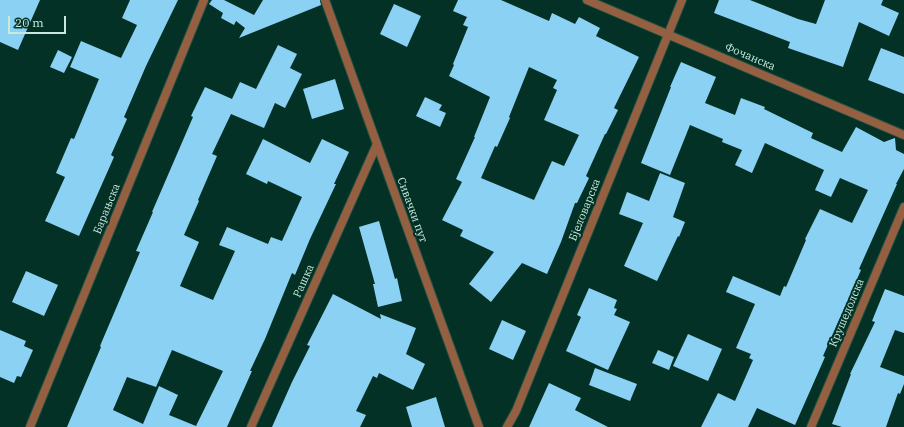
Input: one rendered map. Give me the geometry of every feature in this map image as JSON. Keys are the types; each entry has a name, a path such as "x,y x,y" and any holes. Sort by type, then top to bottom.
{"street":[{"name":"Барањска","path":"30,427 204,0"},
{"name":"Сивачки пут","path":"325,0 479,427"},
{"name":"Фочанска","path":"587,0 904,135"},
{"name":"Бјеловарска","path":"507,427 516,411 682,0"},
{"name":"Рашка","path":"250,427 377,144"},
{"name":"Крушедолска","path":"811,427 904,207"}],"building":[{"path":"0,0 40,0 18,50 0,42"},
{"path":"130,0 178,0 146,66 124,117 127,119 111,155 114,157 79,236 45,221 65,177 56,173 71,138 74,139 99,79 70,67 81,41 121,58 137,25 122,18"},
{"path":"212,0 224,0 254,15 263,0 320,0 321,5 239,38 245,28 236,21 234,25 221,18 223,13 209,4"},
{"path":"458,0 501,0 549,21 552,13 575,24 579,17 600,28 596,36 639,57 614,108 618,110 605,134 586,176 589,178 577,203 575,203 561,242 547,274 522,263 491,302 469,284 494,252 460,236 463,230 442,220 462,182 456,179 475,137 490,97 449,76 468,27 463,25 467,17 453,11","holes":["529,67 557,80 553,88 557,90 544,120 579,135 564,166 552,161 534,200 481,178 495,146 497,147 510,118 509,117"]},
{"path":"719,0 750,0 798,19 816,24 825,0 883,0 881,5 899,13 889,36 859,22 843,67 788,48 790,42 714,13"},
{"path":"394,4 421,16 407,47 380,34"},
{"path":"278,45 297,54 290,68 302,74 285,108 275,103 264,128 231,114 212,154 217,156 184,235 199,242 180,286 213,300 235,251 219,245 227,227 268,244 271,237 282,241 302,197 268,181 267,184 246,174 263,139 310,163 322,139 349,152 295,275 292,273 250,371 252,371 227,427 67,427 140,252 136,251 193,117 191,116 205,87 232,99 240,82 256,89","holes":["172,350 223,371 196,426 169,415 178,395 159,386 143,424 113,410 127,377 156,387"]},
{"path":"881,48 904,57 904,94 868,80"},
{"path":"58,50 72,57 64,73 50,67"},
{"path":"681,62 716,77 705,103 735,115 741,98 765,107 764,109 813,133 811,138 842,152 856,127 884,142 895,138 896,150 904,154 904,169 859,269 861,270 823,356 825,357 795,425 757,408 748,427 701,427 718,393 735,401 753,360 749,358 751,354 736,348 755,304 726,292 733,276 780,296 784,286 786,287 806,240 805,239 820,209 852,223 868,190 840,178 831,197 815,190 824,170 765,143 752,173 735,165 742,150 722,142 723,139 690,125 670,175 641,163"},
{"path":"335,79 344,109 312,119 303,89"},
{"path":"425,97 442,105 439,110 446,113 440,127 416,116"},
{"path":"660,173 685,183 673,217 685,222 657,281 624,266 643,223 619,214 627,192 649,201"},
{"path":"379,221 395,279 397,278 402,301 378,307 373,284 375,284 359,227"},
{"path":"26,271 58,285 44,316 12,302"},
{"path":"589,288 617,300 614,308 617,309 614,315 630,322 608,370 566,351 581,317 577,315"},
{"path":"885,289 904,296 904,333 895,330 880,367 904,376 904,384 900,394 898,393 886,427 842,427 832,424 850,374 875,322 872,321"},
{"path":"333,294 381,319 380,314 416,328 406,354 425,364 413,390 379,373 377,378 373,376 356,411 366,415 360,427 272,427 310,346 307,345"},
{"path":"502,320 526,331 513,360 489,349"},
{"path":"0,330 26,341 24,346 33,350 21,377 17,376 14,383 0,377"},
{"path":"688,334 722,349 708,381 673,366"},
{"path":"658,350 674,357 669,370 652,363"},
{"path":"595,368 637,384 630,401 589,385"},
{"path":"549,383 581,398 575,410 608,427 529,427"},
{"path":"436,397 445,427 412,427 406,407"}]}
